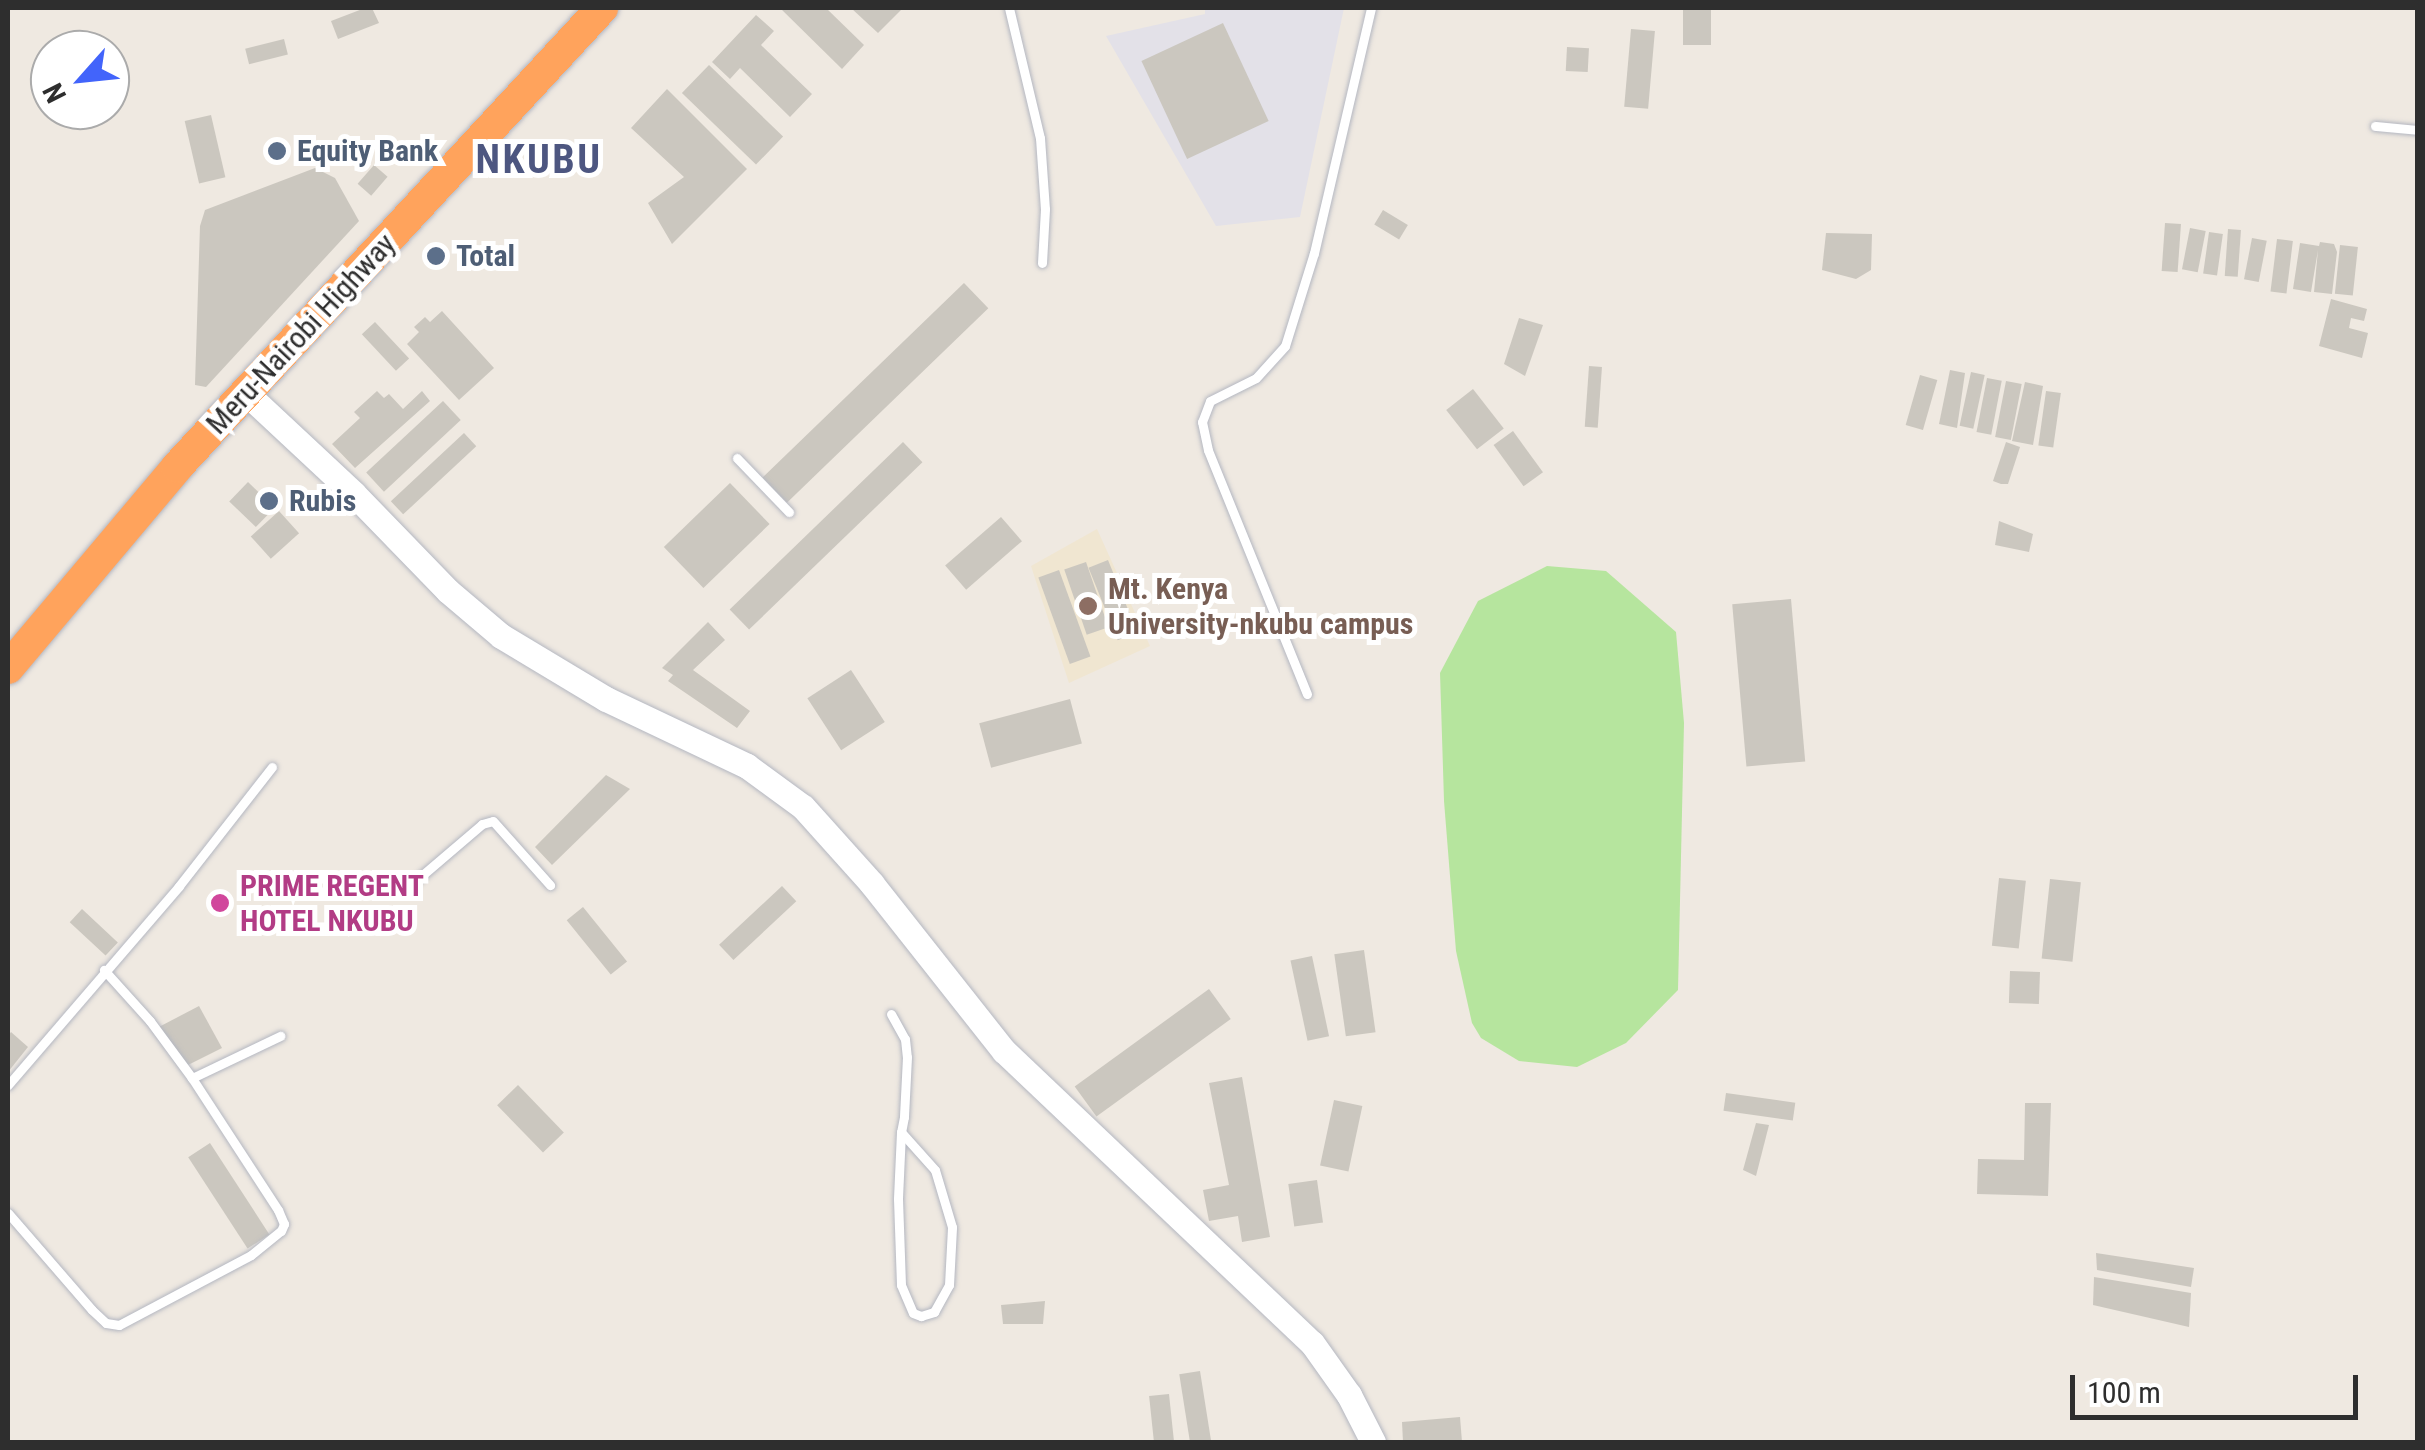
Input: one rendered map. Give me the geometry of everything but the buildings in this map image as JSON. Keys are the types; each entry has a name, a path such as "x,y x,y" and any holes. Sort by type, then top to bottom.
{"highway":[{"name":"Meru-Nairobi Highway","path":"8,668 178,467 602,8"}],"street":[{"path":"247,394 353,493 448,591 501,636 606,699 747,766 804,807 872,884 1004,1052 1312,1343 1350,1395 1373,1442"}],"lane":[{"path":"1009,8 1043,161 1042,262"},
{"path":"1308,694 1208,450 1202,422 1210,402 1256,378 1285,346 1341,147 1371,8"},
{"path":"2376,126 2418,130"},
{"path":"736,458 789,512"},
{"path":"8,1085 179,886 272,767"},
{"path":"406,889 482,824 493,821 550,885"},
{"path":"8,1213 92,1310 106,1323 118,1325 272,1240 284,1224 192,1078 150,1021 104,970"},
{"path":"892,1014 904,1039 907,1057 901,1132 897,1244 901,1285 913,1313 921,1316 934,1312 950,1285 952,1227 936,1170 901,1132"},
{"path":"192,1078 280,1036"}],"shaded area":[{"path":"1205,8 1344,8 1300,217 1216,226 1106,36 1205,14"},
{"name":"Mt. Kenya University-nkubu campus","path":"1097,529 1150,646 1069,683 1031,566"}],"green space":[{"path":"1547,566 1606,571 1676,632 1684,723 1678,990 1626,1043 1577,1067 1519,1061 1481,1038 1472,1023 1456,951 1444,801 1440,673 1478,601"}],"place":[{"name":"Equity Bank","path":"277,151"},
{"name":"Total","path":"436,256"},
{"name":"Rubis","path":"269,501"},
{"name":"Mt. Kenya University-nkubu campus","path":"1088,606"},
{"name":"PRIME REGENT HOTEL NKUBU","path":"220,903"}],"district":[{"name":"NKUBU","path":"539,160"}]}
